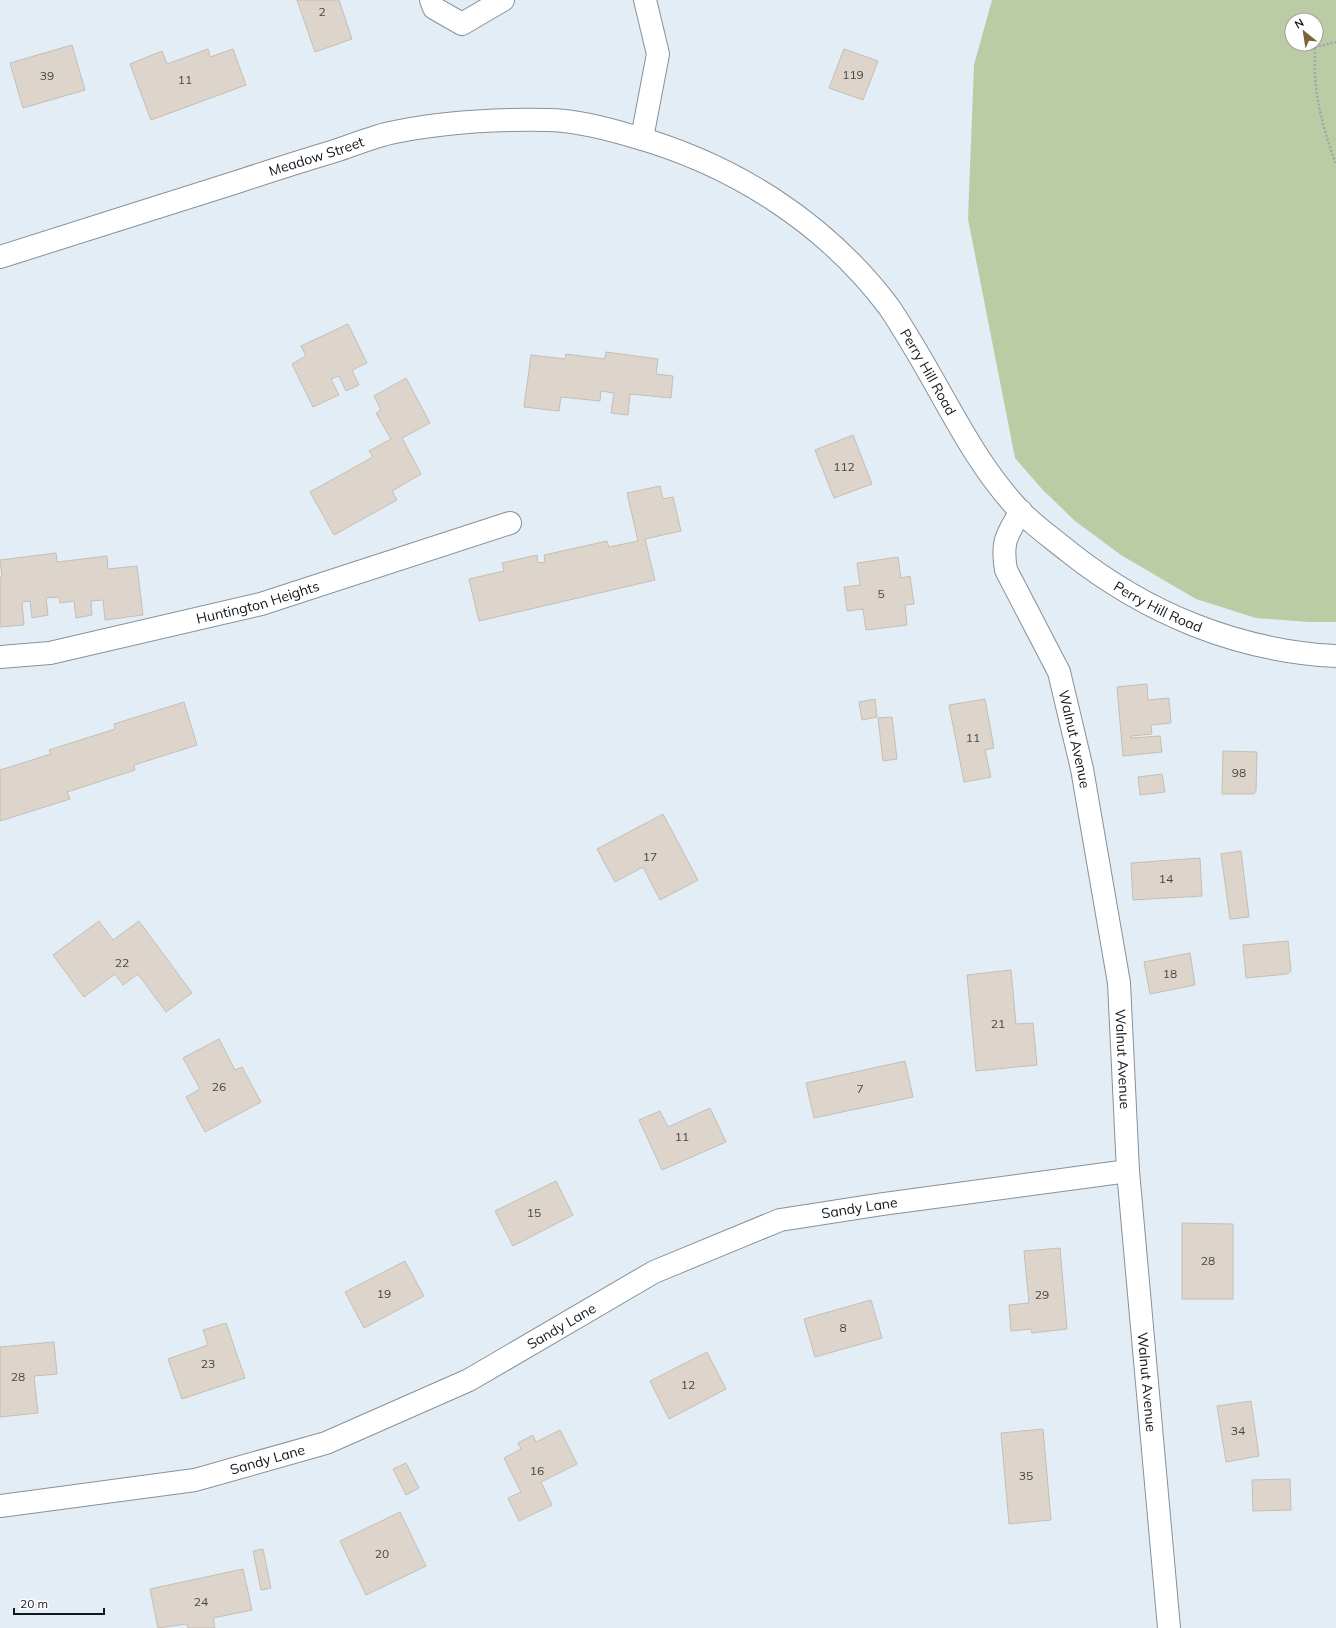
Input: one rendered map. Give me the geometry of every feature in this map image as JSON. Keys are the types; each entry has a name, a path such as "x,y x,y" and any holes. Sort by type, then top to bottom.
{"street":[{"path":"431,0 434,8 462,24 503,0"},
{"path":"642,138 658,54 646,0"},
{"name":"Meadow Street","path":"0,257 387,134 455,122 551,120 605,128 642,138"},
{"name":"Perry Hill Road","path":"642,138 710,163 747,183 799,217 826,239 889,308 929,373 964,435 993,478 1021,511 1045,533 1085,565 1118,588 1156,609 1222,636 1252,644 1311,655 1336,656"},
{"name":"Walnut Avenue","path":"1021,511 1004,540 1006,570 1059,672 1082,769 1120,983 1128,1171 1169,1628"},
{"name":"Huntington Heights","path":"0,657 50,653 261,604 510,523"},
{"name":"Sandy Lane","path":"0,1506 196,1480 326,1443 468,1380 654,1272 780,1220 883,1204 1128,1171"}],"path":[{"path":"1324,44 1336,42"},
{"path":"1315,52 1315,74 1320,112 1324,132 1336,164"}],"green space":[{"path":"992,0 1336,0 1336,622 1309,622 1256,618 1196,599 1121,555 1075,521 1042,489 1015,458 968,219 974,65"}],"building":[{"path":"297,0 339,0 352,39 315,52"},
{"path":"72,45 85,90 23,108 10,63"},
{"path":"208,49 210,57 233,49 246,85 151,120 130,64 162,51 167,64"},
{"path":"844,49 878,61 863,100 829,88"},
{"path":"348,324 367,363 352,370 359,385 346,391 339,376 331,379 339,395 313,407 292,364 306,356 301,346"},
{"path":"606,352 658,359 656,374 673,376 671,398 630,394 628,415 611,413 614,393 601,391 600,401 561,397 559,411 524,407 531,355 565,359 566,354 605,359"},
{"path":"406,378 430,423 402,438 421,474 392,491 397,500 334,535 310,492 373,457 369,451 391,439 376,413 381,410 374,396"},
{"path":"853,435 872,484 834,498 815,450"},
{"path":"660,486 663,499 673,497 681,531 645,539 655,580 479,621 469,579 504,571 502,563 537,555 538,563 545,562 544,555 607,541 609,547 638,541 627,493"},
{"path":"56,553 57,562 107,556 108,569 137,566 143,615 105,620 103,600 91,601 92,615 76,618 74,601 60,603 59,597 46,598 48,615 32,618 30,601 22,602 24,625 0,627 0,577 2,576 0,560"},
{"path":"898,557 901,578 910,576 914,604 905,605 907,625 866,630 863,609 847,611 844,587 860,585 857,563"},
{"path":"1147,684 1148,700 1169,698 1171,723 1151,725 1152,734 1131,736 1130,738 1160,736 1162,752 1123,756 1117,687"},
{"path":"875,699 877,717 862,720 859,702"},
{"path":"985,699 994,748 985,750 991,777 964,782 949,705"},
{"path":"184,702 197,745 134,765 135,770 67,792 70,799 0,821 0,770 51,754 49,750 115,729 114,724"},
{"path":"892,717 897,759 883,761 878,718"},
{"path":"1223,751 1257,752 1256,791 1254,794 1222,794"},
{"path":"1162,774 1165,792 1140,795 1138,777"},
{"path":"663,814 698,880 660,900 643,867 615,882 597,849"},
{"path":"1241,851 1249,917 1230,919 1221,854"},
{"path":"1200,858 1202,896 1133,900 1131,863"},
{"path":"99,921 113,940 139,921 192,993 166,1012 138,974 123,985 115,974 84,997 53,955"},
{"path":"1288,941 1291,971 1287,974 1246,978 1243,945"},
{"path":"1190,953 1195,985 1150,994 1144,962"},
{"path":"1011,970 1016,1024 1033,1023 1037,1065 976,1071 967,975"},
{"path":"219,1039 235,1070 242,1067 261,1102 205,1132 186,1097 200,1089 183,1058"},
{"path":"905,1061 913,1097 814,1118 806,1083"},
{"path":"710,1108 726,1142 662,1170 639,1120 660,1111 668,1127"},
{"path":"556,1181 573,1215 513,1246 495,1211"},
{"path":"1182,1223 1233,1224 1233,1299 1182,1299"},
{"path":"1060,1248 1067,1329 1032,1333 1031,1329 1011,1331 1009,1305 1029,1303 1024,1251"},
{"path":"405,1261 424,1296 364,1328 345,1292"},
{"path":"871,1300 882,1338 815,1357 804,1319"},
{"path":"226,1323 245,1378 182,1399 168,1359 208,1345 203,1330"},
{"path":"54,1342 57,1374 34,1376 38,1413 0,1417 0,1347"},
{"path":"707,1352 726,1389 669,1419 650,1381"},
{"path":"1251,1401 1259,1456 1226,1462 1217,1406"},
{"path":"1043,1429 1051,1520 1009,1524 1001,1433"},
{"path":"560,1430 577,1464 541,1482 552,1505 519,1521 508,1498 521,1492 504,1458 521,1449 518,1443 533,1435 536,1442"},
{"path":"406,1463 419,1488 406,1495 393,1469"},
{"path":"1290,1479 1291,1510 1253,1511 1252,1480"},
{"path":"400,1512 426,1566 366,1595 340,1541"},
{"path":"263,1549 271,1588 261,1590 253,1551"},
{"path":"243,1569 252,1610 213,1618 215,1628 188,1628 187,1624 158,1628 150,1589"}]}
